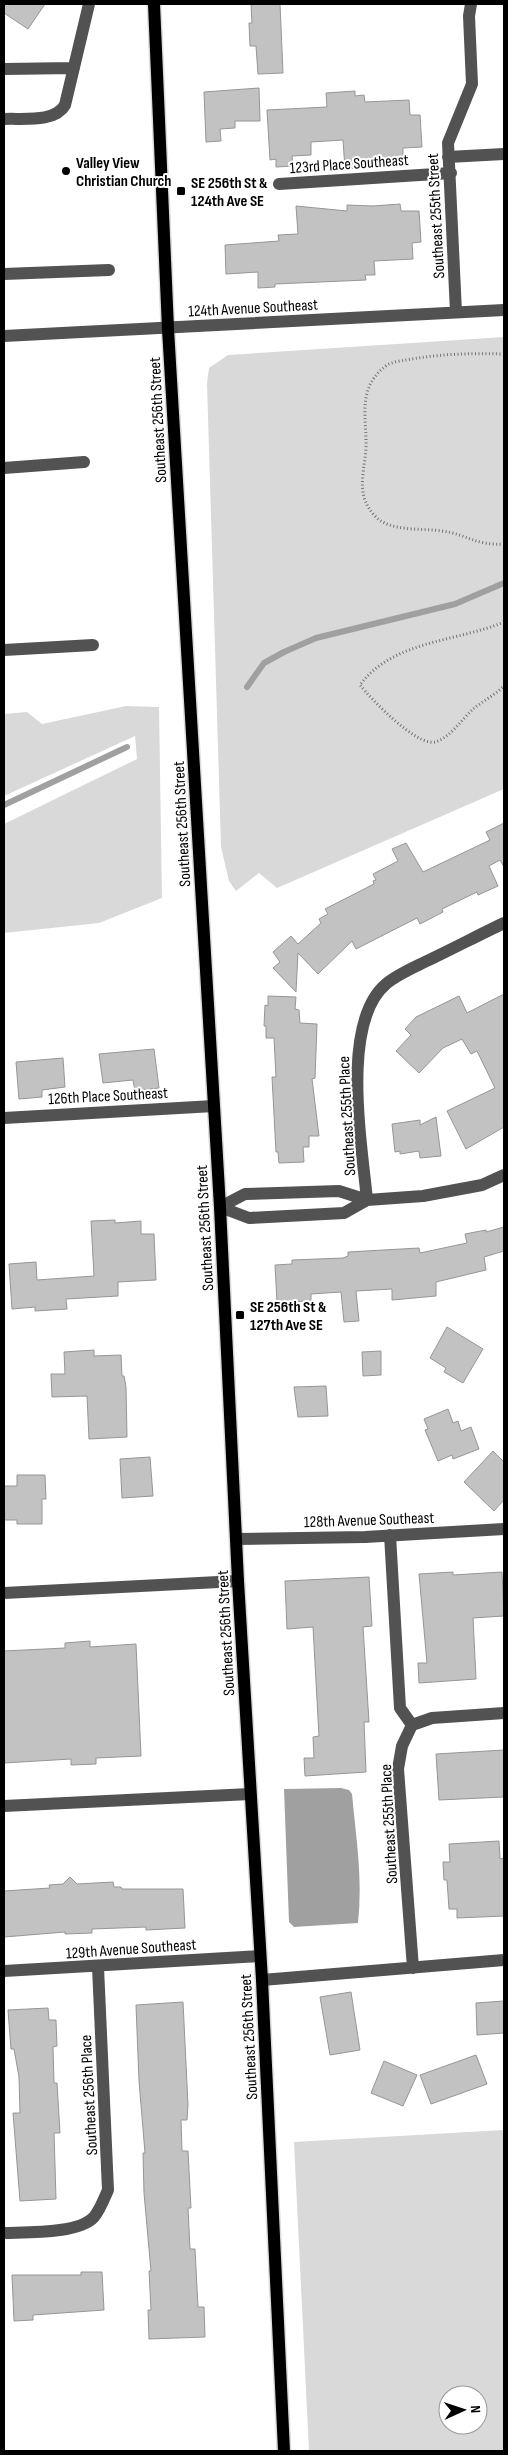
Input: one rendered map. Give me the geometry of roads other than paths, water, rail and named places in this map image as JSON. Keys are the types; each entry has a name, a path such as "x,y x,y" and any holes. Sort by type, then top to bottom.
{"main road":[{"name":"Southeast 256th Street","path":"154,4 168,329 220,1207 238,1581 259,1956 262,1980 284,2451"}],"street":[{"path":"4,119 51,116 62,111 89,4"},
{"name":"Southeast 255th Street","path":"456,312 451,173 448,143 472,84 469,16 471,4"},
{"path":"4,69 74,68"},
{"path":"448,157 504,154"},
{"name":"123rd Place Southeast","path":"279,184 451,173"},
{"path":"4,274 109,270"},
{"name":"124th Avenue Southeast","path":"4,336 168,329 504,310"},
{"path":"4,468 84,462"},
{"path":"4,650 93,645"},
{"name":"Southeast 255th Place","path":"367,1200 357,1076 360,1034 370,1002 386,984 504,923"},
{"name":"126th Place Southeast","path":"4,1118 214,1106"},
{"path":"220,1207 246,1194 339,1191 367,1200 431,1194 482,1185 504,1175"},
{"path":"220,1207 249,1218 344,1213 367,1200"},
{"name":"128th Avenue Southeast","path":"236,1539 390,1535 504,1529"},
{"path":"390,1535 400,1708 412,1725 432,1718 504,1713"},
{"path":"4,1593 238,1581"},
{"name":"Southeast 255th Place","path":"412,1725 402,1746 398,1769 413,1968"},
{"path":"4,1806 250,1794"},
{"name":"129th Avenue Southeast","path":"4,1972 259,1956"},
{"path":"262,1980 504,1960"},
{"name":"Southeast 256th Place","path":"4,2233 84,2225 94,2217 108,2190 98,1967"}],"waterway":[{"path":"247,687 264,663 316,638 455,604 504,583"},
{"path":"4,805 127,747"}],"place":[{"name":"Valley View Christian Church","path":"66,171"},
{"name":"SE 256th St & 124th Ave SE","path":"181,191"},
{"name":"SE 256th St & 127th Ave SE","path":"240,1315"}]}
